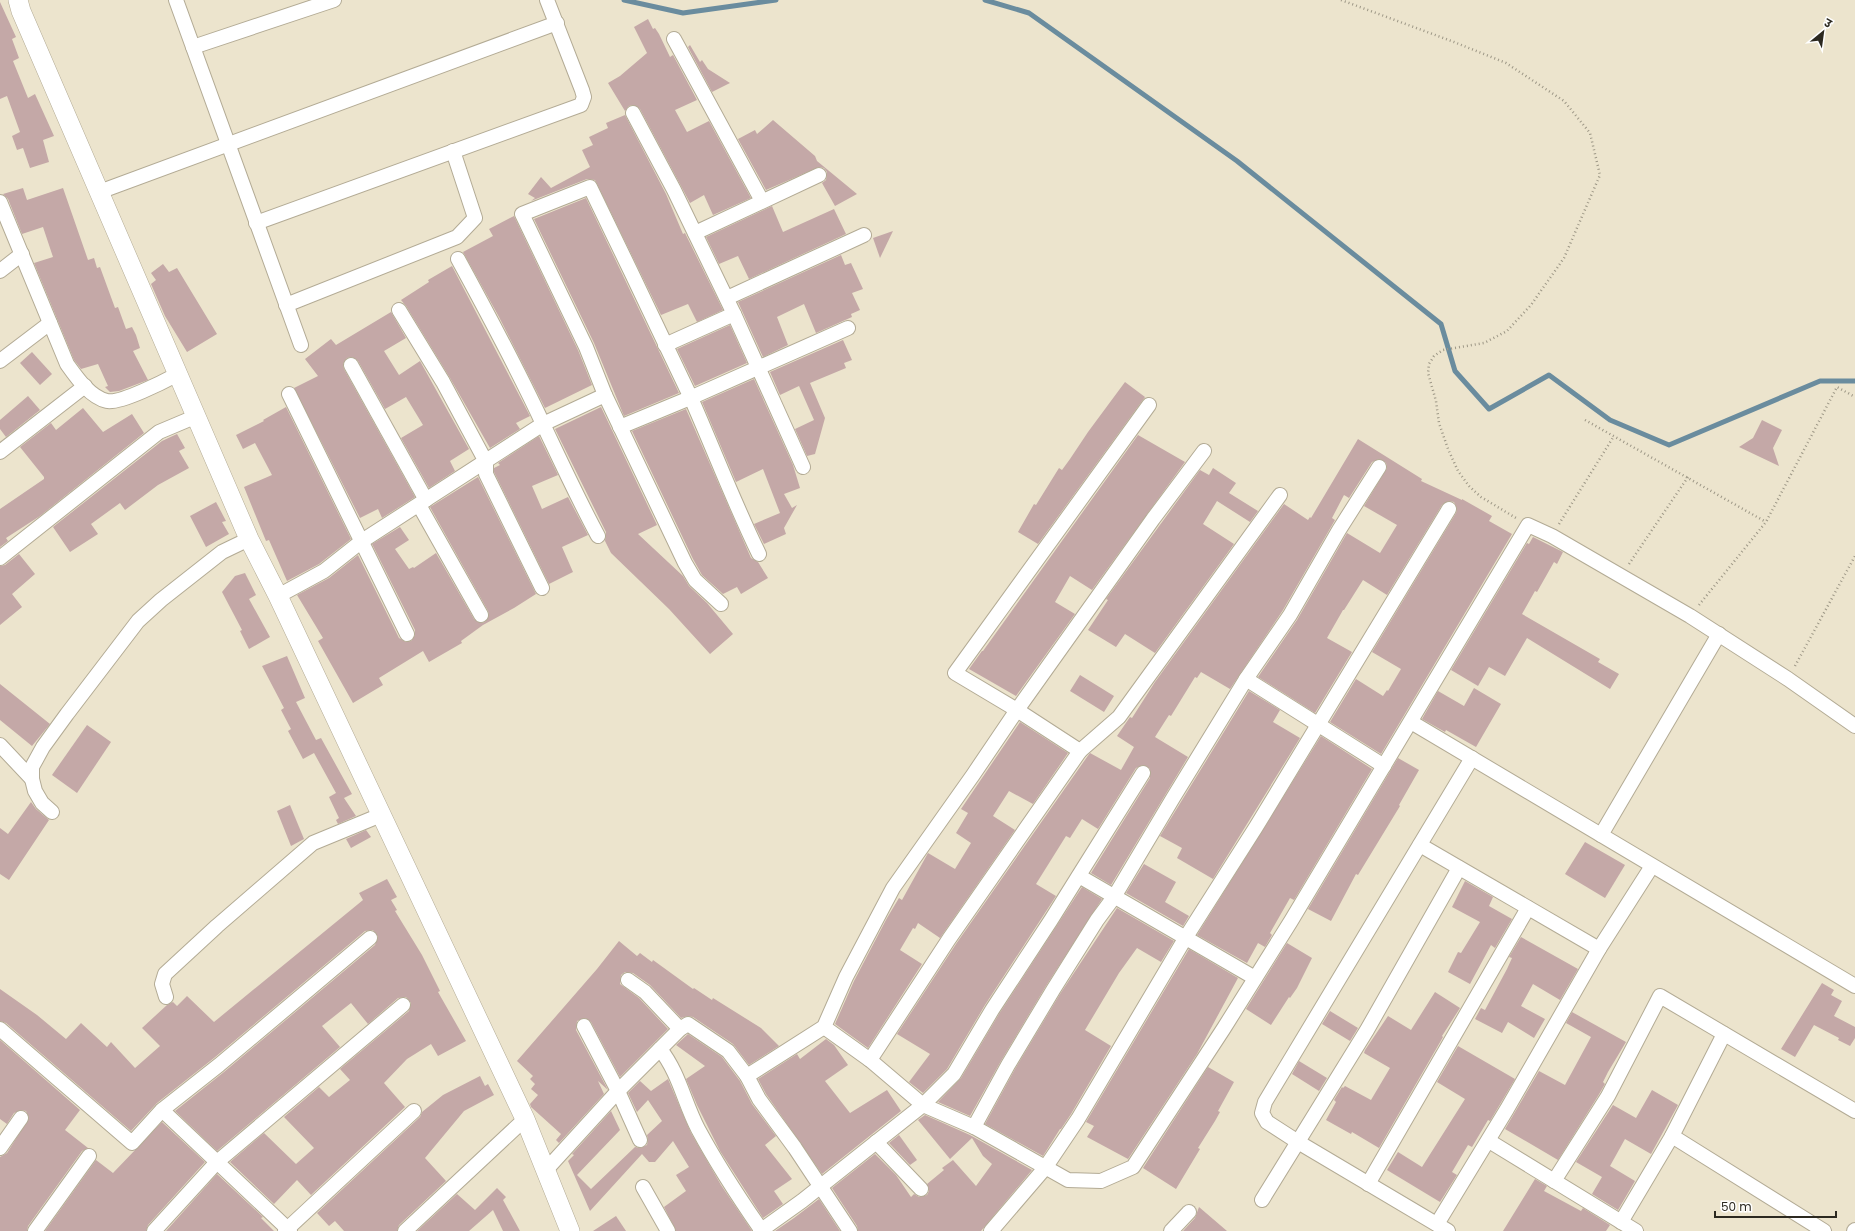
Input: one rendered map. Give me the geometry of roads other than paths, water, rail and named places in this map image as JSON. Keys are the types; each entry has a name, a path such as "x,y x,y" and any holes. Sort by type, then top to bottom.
{"street":[{"path":"18,0 24,18 249,539 278,596 525,1118 570,1231"},
{"path":"176,0 301,344"},
{"path":"193,47 334,0"},
{"path":"256,223 581,105 584,97 582,90 547,0"},
{"path":"99,192 557,24"},
{"path":"674,39 762,200"},
{"path":"633,113 695,233 734,314 803,467"},
{"path":"286,305 457,237 466,229 475,218 453,151"},
{"path":"695,233 762,200 819,175"},
{"path":"721,604 695,580 685,563 605,395 586,347 522,214 590,187 690,398 724,475 737,510 759,554"},
{"path":"0,202 68,364 85,386 99,398 109,402 121,400 178,374"},
{"path":"726,298 864,235"},
{"path":"0,271 22,254"},
{"path":"458,259 500,338 543,424 577,498 598,536"},
{"path":"399,310 443,382 486,462 486,474 542,588"},
{"path":"665,345 734,314"},
{"path":"0,361 50,323"},
{"path":"620,427 690,398 848,328"},
{"path":"351,365 481,615"},
{"path":"0,452 85,386"},
{"path":"289,394 407,634"},
{"path":"278,596 324,571 362,541 423,503 543,424 605,395"},
{"path":"1080,751 955,672 1149,405"},
{"path":"0,558 159,432 196,416"},
{"path":"747,1076 824,1026 846,977 893,888 1152,519 1204,451"},
{"path":"974,1127 1008,1064 1053,990 1097,920 1114,897 1246,679 1290,614 1339,530 1379,467"},
{"path":"870,1060 949,939 1080,751 1119,717 1280,495"},
{"path":"991,1231 1045,1168 1078,1119 1186,938 1319,724 1449,509"},
{"path":"824,1026 870,1060 923,1105 974,1127 1068,1180 1101,1181 1133,1167 1255,978 1528,526 1552,536 1690,616 1855,726"},
{"path":"52,812 42,803 35,791 32,779 32,767 43,747 138,621 160,600 222,552 249,539"},
{"path":"1601,835 1719,634"},
{"path":"1246,679 1384,766"},
{"path":"1411,722 1855,986"},
{"path":"0,745 32,779"},
{"path":"1472,758 1266,1102 1262,1113 1267,1122 1298,1142 1442,1228 1489,1141 1599,949 1652,866"},
{"path":"660,1048 670,1061 678,1077 698,1128 761,1231 821,1186 923,1105 954,1074 996,1003 1143,773"},
{"path":"166,997 162,984 165,974 281,869 313,843 381,815"},
{"path":"1420,845 1599,949"},
{"path":"1262,1200 1367,1030 1459,868"},
{"path":"1078,876 1255,978"},
{"path":"1368,1184 1528,908"},
{"path":"2,1036 132,1143 162,1110 219,1065 370,938"},
{"path":"628,980 645,992 680,1029"},
{"path":"1554,1181 1608,1096 1660,996 1855,1111"},
{"path":"154,1231 217,1162 403,1005"},
{"path":"545,1171 618,1091 660,1048 680,1029 688,1024 728,1051 747,1076 759,1099 795,1148 850,1231"},
{"path":"584,1026 618,1091 640,1140"},
{"path":"1621,1222 1672,1136 1724,1034"},
{"path":"162,1110 288,1230 414,1111"},
{"path":"0,1148 21,1118"},
{"path":"404,1231 525,1118"},
{"path":"1672,1136 1824,1231"},
{"path":"1489,1141 1636,1231"},
{"path":"876,1142 921,1188"},
{"path":"35,1231 89,1156"},
{"path":"643,1187 668,1231"},
{"path":"1171,1231 1189,1212"}],"waterway":[{"path":"624,0 683,13 776,0"},
{"path":"985,0 1029,13 1237,161 1441,324 1455,371 1489,409 1549,375 1610,420 1669,445 1820,381 1855,381"}]}
